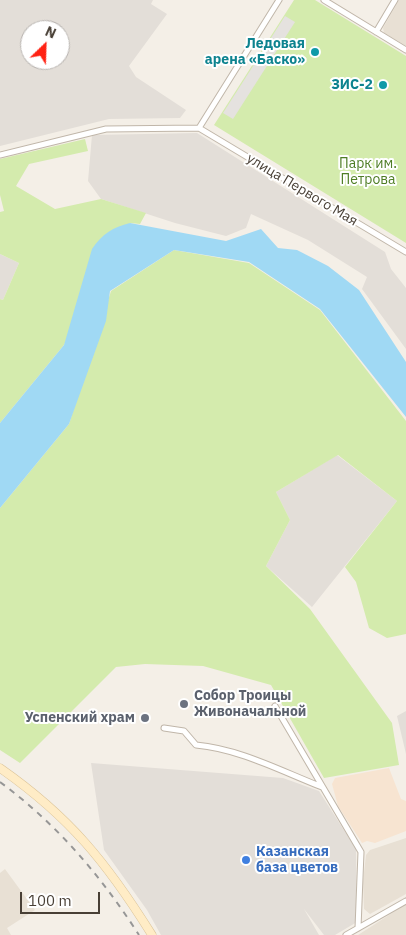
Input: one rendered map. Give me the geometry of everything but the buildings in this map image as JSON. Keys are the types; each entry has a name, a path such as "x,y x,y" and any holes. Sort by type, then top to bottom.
{"main road":[{"path":"0,768 42,799 78,833 112,873 152,935"}],"street":[{"path":"0,155 106,129 199,128 279,0"},
{"path":"324,0 406,50"},
{"path":"376,32 396,0"},
{"name":"улица Первого Мая","path":"199,128 406,252"},
{"path":"275,706 361,852 358,928"},
{"path":"164,728 184,731 196,745 214,746 246,756 322,787"},
{"path":"346,935 406,900"}],"shaded area":[{"path":"0,0 153,0 151,4 167,14 129,66 136,77 186,110 180,118 109,119 0,146"},
{"path":"399,0 406,0 406,46 384,33 383,28"},
{"path":"285,16 295,22 233,119 223,113"},
{"path":"197,133 385,252 391,269 406,288 406,349 362,289 367,277 308,240 251,214 246,228 226,236 175,223 101,199 88,181 92,135"},
{"path":"0,254 19,263 3,300 0,299"},
{"path":"337,455 397,501 312,607 266,566 290,520 276,492"},
{"path":"406,711 406,754 397,716"},
{"path":"91,763 283,778 319,791 356,849 357,922 335,935 324,935 304,909 319,935 161,935 147,910 104,850"},
{"path":"389,768 401,799 406,801 406,831 375,843 367,841 362,843 338,806 332,784 335,778"},
{"path":"406,838 406,894 370,914 364,909 363,881 366,855 370,850"},
{"path":"5,869 35,910 7,928 11,935 0,935 0,873"},
{"path":"406,904 406,935 358,935"}],"green space":[{"name":"Парк им. Петрова","path":"294,0 315,0 406,56 406,243 214,125"},
{"path":"85,139 88,151 29,164 16,186 55,209 101,199 146,213 140,224 130,223 64,345 0,423 0,299 3,300 19,263 0,254 0,212 4,211 0,195 0,159"},
{"path":"174,250 249,263 320,310 406,421 406,634 387,638 369,628 356,582 345,567 397,501 338,455 276,492 290,520 266,566 310,609 392,723 399,765 324,778 271,685 203,666 145,664 116,667 20,763 0,750 0,508 69,424 111,291"}],"water":[{"path":"130,223 226,241 261,229 278,248 297,250 328,266 359,290 406,362 406,417 320,309 249,262 174,250 110,291 106,321 69,424 0,508 0,423 64,345 92,249 108,232"}],"railway":[{"path":"0,782 40,815 77,852 109,892 139,935"}],"place":[{"name":"Ледовая арена «Баско»","path":"315,52"},
{"name":"ЗИС-2","path":"383,85"},
{"name":"Собор Троицы Живоначальной","path":"184,704"},
{"name":"Успенский храм","path":"145,718"},
{"name":"Казанская база цветов","path":"246,860"}]}
